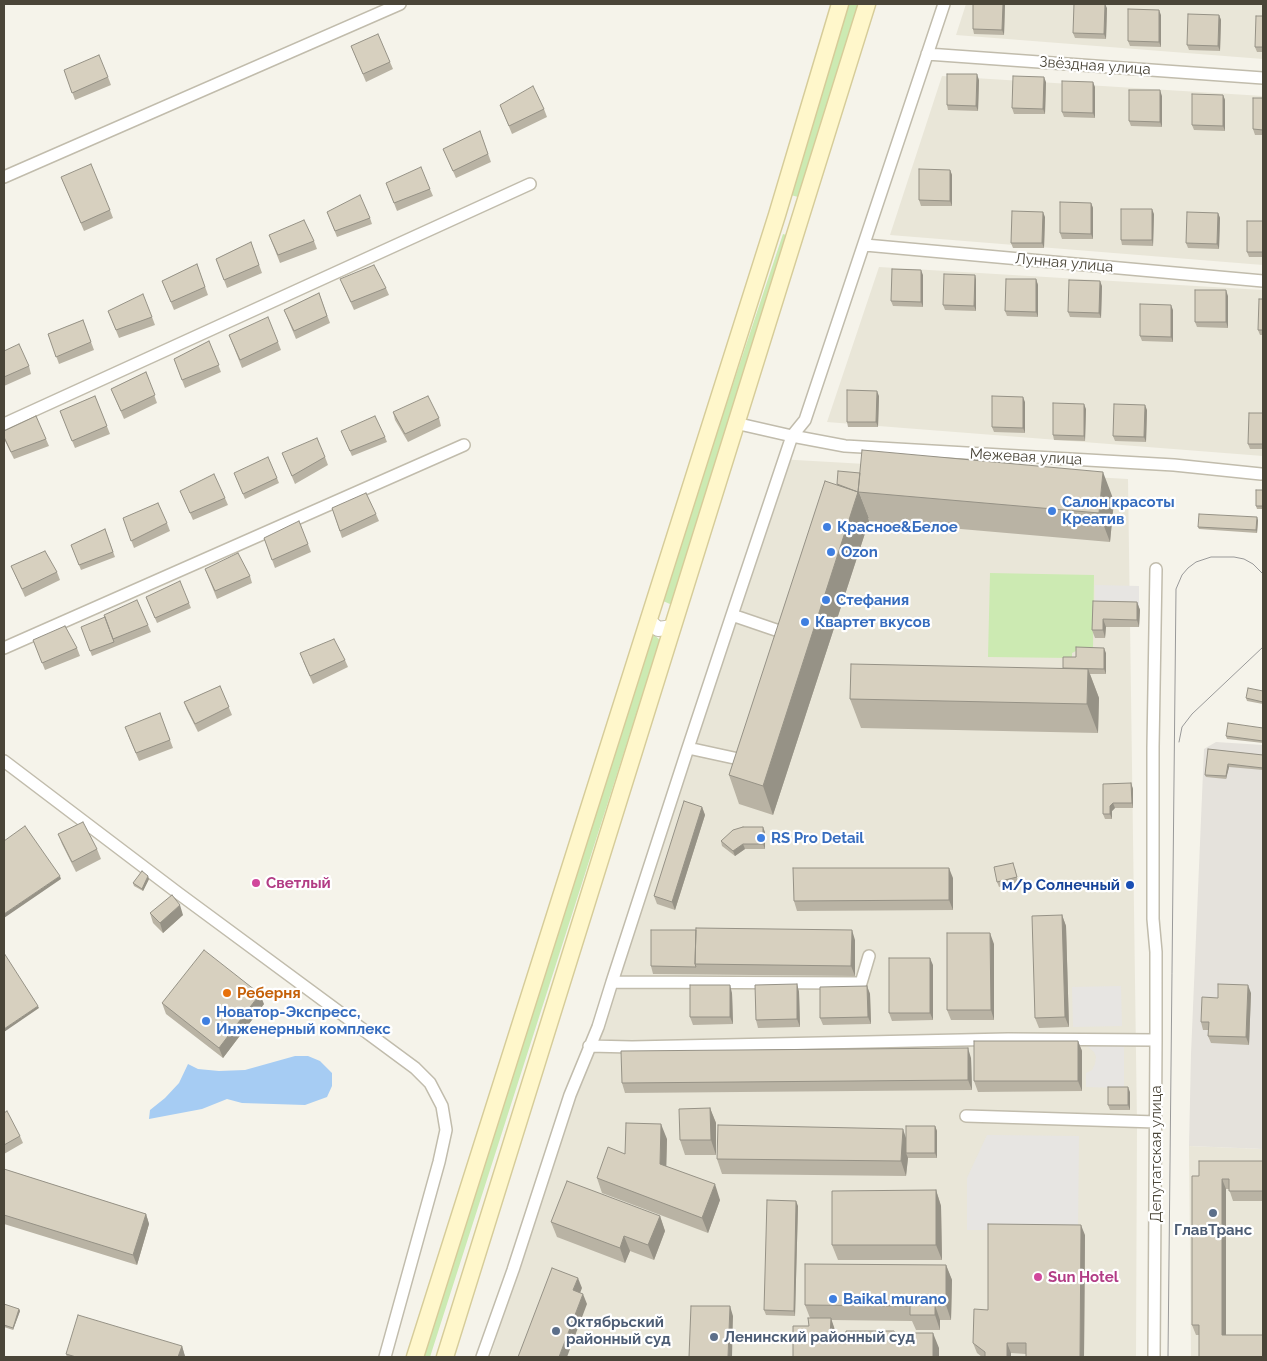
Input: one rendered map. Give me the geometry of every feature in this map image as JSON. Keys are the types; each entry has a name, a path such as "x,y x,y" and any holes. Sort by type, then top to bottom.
{"main road":[{"path":"415,1357 777,215 840,4"},
{"path":"445,1357 867,4"}],"street":[{"path":"4,177 400,4"},
{"path":"482,1357 513,1270 570,1095 612,982 792,436 805,420 944,4"},
{"name":"Звёздная улица","path":"927,54 1263,78"},
{"path":"4,424 530,184"},
{"path":"777,215 799,222"},
{"name":"Лунная улица","path":"865,244 1263,281"},
{"name":"Межевая улица","path":"735,423 845,446 1174,466 1261,474"},
{"path":"4,648 464,444"},
{"name":"Депутатская улица","path":"1154,1357 1156,952 1152,900 1156,569"},
{"path":"732,615 776,630"},
{"path":"648,620 658,629 673,626"},
{"path":"688,748 734,758"},
{"path":"4,761 178,893 415,1068 430,1083 442,1106 446,1130 439,1162 385,1357"},
{"path":"612,982 861,983 869,956"},
{"path":"589,1046 632,1047 1008,1039 1156,1040"},
{"path":"966,1116 1156,1122"}],"shaded area":[{"path":"966,4 1263,4 1263,59 956,35"},
{"path":"942,76 1263,96 1263,265 890,235"},
{"path":"879,267 1263,290 1263,456 827,422"},
{"path":"778,459 1128,479 1137,1124 1136,1357 490,1357"},
{"path":"1095,585 1139,586 1139,607 1095,606"},
{"path":"1216,742 1263,745 1263,1149 1189,1146 1204,749"},
{"path":"1121,986 1122,1026 1073,1027 1072,987"},
{"path":"1087,1046 1124,1046 1124,1088 1086,1087 1086,1073 1092,1070 1096,1057 1094,1052"},
{"path":"987,1135 1079,1136 1078,1230 967,1230 967,1178"},
{"path":"1189,1146 1263,1149 1263,1357 1191,1357"}],"green space":[{"path":"847,4 858,4 798,197 787,194"},
{"path":"783,234 790,236 672,605 661,600"},
{"path":"990,573 1094,575 1093,649 1080,649 1072,653 1072,658 988,657"},
{"path":"653,634 660,640 430,1357 424,1357"}],"water":[{"path":"295,1056 308,1056 320,1061 332,1073 332,1086 327,1097 305,1105 242,1103 227,1099 202,1109 149,1119 150,1110 179,1083 188,1064 198,1069 219,1071 245,1070"}],"building":[{"path":"973,4 1003,4 1002,30 973,29"},
{"path":"1074,4 1105,4 1104,34 1073,33"},
{"path":"1128,9 1159,10 1159,42 1128,41"},
{"path":"1188,14 1219,15 1218,46 1187,45"},
{"path":"1256,16 1263,16 1263,47 1255,47"},
{"path":"378,34 390,62 363,74 351,46"},
{"path":"99,55 108,77 72,93 64,70"},
{"path":"947,74 977,74 976,106 947,105"},
{"path":"1013,76 1044,77 1043,109 1012,108"},
{"path":"1062,81 1093,82 1093,113 1062,112"},
{"path":"533,86 544,109 509,126 500,105"},
{"path":"1129,90 1160,90 1160,122 1129,121"},
{"path":"1192,94 1223,95 1223,126 1192,125"},
{"path":"1253,98 1263,98 1263,130 1253,129"},
{"path":"480,131 488,154 453,171 443,149"},
{"path":"91,164 110,210 81,223 61,177"},
{"path":"421,167 430,189 394,203 386,183"},
{"path":"919,169 950,170 950,201 919,200"},
{"path":"360,195 370,218 335,231 327,212"},
{"path":"1060,202 1091,203 1091,234 1060,233"},
{"path":"1121,209 1152,209 1152,240 1121,240"},
{"path":"1012,211 1043,212 1042,243 1011,243"},
{"path":"1187,212 1218,213 1217,244 1186,243"},
{"path":"304,220 314,241 278,255 269,235"},
{"path":"1247,221 1263,221 1263,252 1247,252"},
{"path":"251,242 259,265 224,280 216,259"},
{"path":"197,264 205,287 171,302 162,281"},
{"path":"374,265 386,288 351,302 340,279"},
{"path":"892,269 921,270 921,302 891,301"},
{"path":"944,274 975,275 974,306 943,305"},
{"path":"1006,279 1036,279 1036,312 1005,311"},
{"path":"1069,280 1100,281 1099,313 1068,312"},
{"path":"1195,290 1226,290 1226,322 1195,322"},
{"path":"319,293 327,316 294,331 284,310"},
{"path":"143,294 152,317 116,330 108,311"},
{"path":"1259,299 1263,299 1263,330 1258,330"},
{"path":"1140,304 1171,305 1171,337 1140,336"},
{"path":"268,317 278,342 240,360 229,335"},
{"path":"83,320 91,342 56,357 48,334"},
{"path":"209,341 219,365 182,380 174,359"},
{"path":"19,344 29,366 4,377 4,351"},
{"path":"146,372 155,395 121,411 111,389"},
{"path":"847,390 877,391 876,422 847,422"},
{"path":"95,396 107,426 72,441 60,411"},
{"path":"428,396 439,418 405,434 393,412"},
{"path":"992,396 1023,397 1023,428 992,427"},
{"path":"1053,403 1084,404 1084,436 1053,435"},
{"path":"1114,404 1145,405 1144,437 1113,436"},
{"path":"1249,413 1263,413 1263,444 1248,444"},
{"path":"36,416 46,439 11,452 4,437 4,431"},
{"path":"375,416 385,437 350,451 341,431"},
{"path":"317,438 325,457 292,476 282,453"},
{"path":"862,450 1103,472 1099,513 858,492"},
{"path":"268,457 277,478 243,494 234,473"},
{"path":"838,471 860,473 858,492 837,484"},
{"path":"214,474 225,498 190,513 180,491"},
{"path":"825,481 858,492 763,786 729,775"},
{"path":"1256,490 1263,490 1263,506 1256,506"},
{"path":"366,493 376,514 340,531 332,508"},
{"path":"158,503 167,523 131,541 123,518"},
{"path":"1199,514 1257,517 1256,530 1198,527"},
{"path":"299,521 308,544 272,560 264,538"},
{"path":"105,529 113,552 79,565 71,545"},
{"path":"45,551 57,572 22,589 11,566"},
{"path":"238,553 250,576 215,591 205,569"},
{"path":"180,581 189,603 155,618 146,597"},
{"path":"137,600 148,625 113,639 104,615"},
{"path":"1093,601 1137,602 1137,620 1103,619 1103,630 1092,630"},
{"path":"105,617 114,642 90,651 81,627"},
{"path":"65,626 77,648 42,663 33,640"},
{"path":"334,639 345,660 310,676 300,653"},
{"path":"1076,647 1104,648 1104,669 1063,668 1063,657 1076,657"},
{"path":"851,664 1088,669 1087,704 850,699"},
{"path":"220,686 229,707 195,724 184,702"},
{"path":"1248,688 1263,691 1263,702 1246,698"},
{"path":"160,713 170,740 136,753 125,727"},
{"path":"1228,723 1263,728 1263,741 1226,736"},
{"path":"1208,749 1263,755 1263,768 1228,764 1226,776 1205,775"},
{"path":"1131,783 1132,803 1113,803 1110,806 1110,814 1103,814 1103,784"},
{"path":"684,801 702,807 672,902 654,896"},
{"path":"83,822 97,849 72,862 58,834"},
{"path":"25,826 60,876 4,914 4,841"},
{"path":"743,827 763,827 763,844 743,844 733,851 721,841 733,830"},
{"path":"1013,863 1017,877 997,882 994,867"},
{"path":"793,868 949,868 949,900 794,901"},
{"path":"142,871 148,876 142,889 133,883"},
{"path":"172,895 180,905 160,923 150,913"},
{"path":"1062,915 1065,1017 1035,1018 1032,916"},
{"path":"696,928 852,930 851,966 695,964"},
{"path":"651,930 696,930 696,967 651,966"},
{"path":"947,933 990,933 991,1010 947,1010"},
{"path":"204,950 260,994 219,1048 162,1003"},
{"path":"4,953 38,1006 4,1029"},
{"path":"889,958 930,958 930,1013 889,1013"},
{"path":"797,984 797,1019 756,1020 755,985"},
{"path":"1218,984 1248,985 1246,1037 1208,1036 1209,1022 1201,1022 1202,997 1218,998"},
{"path":"690,985 730,985 730,1017 690,1017"},
{"path":"867,986 868,1017 820,1018 820,987"},
{"path":"974,1041 1078,1041 1078,1081 974,1081"},
{"path":"968,1048 968,1080 622,1083 621,1051"},
{"path":"1108,1087 1128,1087 1128,1105 1108,1105"},
{"path":"710,1108 711,1140 680,1140 679,1109"},
{"path":"7,1111 20,1136 4,1145 4,1113"},
{"path":"626,1123 661,1124 660,1164 715,1184 702,1218 597,1178 608,1147 625,1154"},
{"path":"718,1125 903,1129 901,1161 717,1159"},
{"path":"906,1126 935,1126 935,1153 906,1153"},
{"path":"1199,1161 1263,1161 1263,1191 1229,1191 1229,1179 1222,1179 1222,1335 1263,1335 1263,1357 1199,1357 1199,1325 1192,1325 1192,1176 1199,1176"},
{"path":"4,1169 146,1214 133,1255 4,1215"},
{"path":"567,1181 660,1216 648,1245 624,1236 620,1248 551,1222"},
{"path":"936,1190 936,1245 832,1245 832,1191"},
{"path":"767,1200 796,1201 794,1311 764,1310"},
{"name":"Sun Hotel","path":"988,1224 1081,1225 1080,1357 1026,1357 1026,1343 1007,1343 1007,1357 985,1357 985,1352 973,1343 974,1309 988,1310"},
{"path":"805,1264 946,1265 946,1305 935,1305 935,1315 910,1315 910,1306 805,1305"},
{"name":"Октябрьский районный суд","path":"552,1268 578,1278 573,1290 583,1294 559,1357 518,1357"},
{"path":"4,1304 19,1309 13,1328 4,1325"},
{"name":"Ленинский районный суд","path":"691,1306 730,1306 728,1357 689,1357"},
{"path":"78,1315 182,1346 178,1357 76,1357 66,1354"},
{"path":"808,1318 831,1318 830,1337 846,1337 846,1331 894,1331 894,1340 910,1341 910,1333 933,1333 933,1357 793,1357 793,1326 809,1326"}],"tram line":[{"path":"1168,1357 1176,589 1182,575 1188,568 1196,562 1211,557 1244,559 1253,564 1263,574"},
{"path":"1179,742 1182,727 1192,714 1263,647"}],"place":[{"name":"Салон красоты Креатив","path":"1052,511"},
{"name":"Красное&Белое","path":"827,527"},
{"name":"Ozon","path":"831,552"},
{"name":"Стефания","path":"826,600"},
{"name":"Квартет вкусов","path":"805,622"},
{"name":"RS Pro Detail","path":"761,838"},
{"name":"Светлый","path":"256,883"},
{"name":"м/р Солнечный","path":"1130,885"},
{"name":"Реберня","path":"227,993"},
{"name":"Новатор-Экспресс, Инженерный комплекс","path":"206,1021"},
{"name":"ГлавТранс","path":"1213,1213"},
{"name":"Sun Hotel","path":"1038,1277"},
{"name":"Baikal murano","path":"833,1299"},
{"name":"Октябрьский районный суд","path":"556,1331"},
{"name":"Ленинский районный суд","path":"714,1337"}]}
